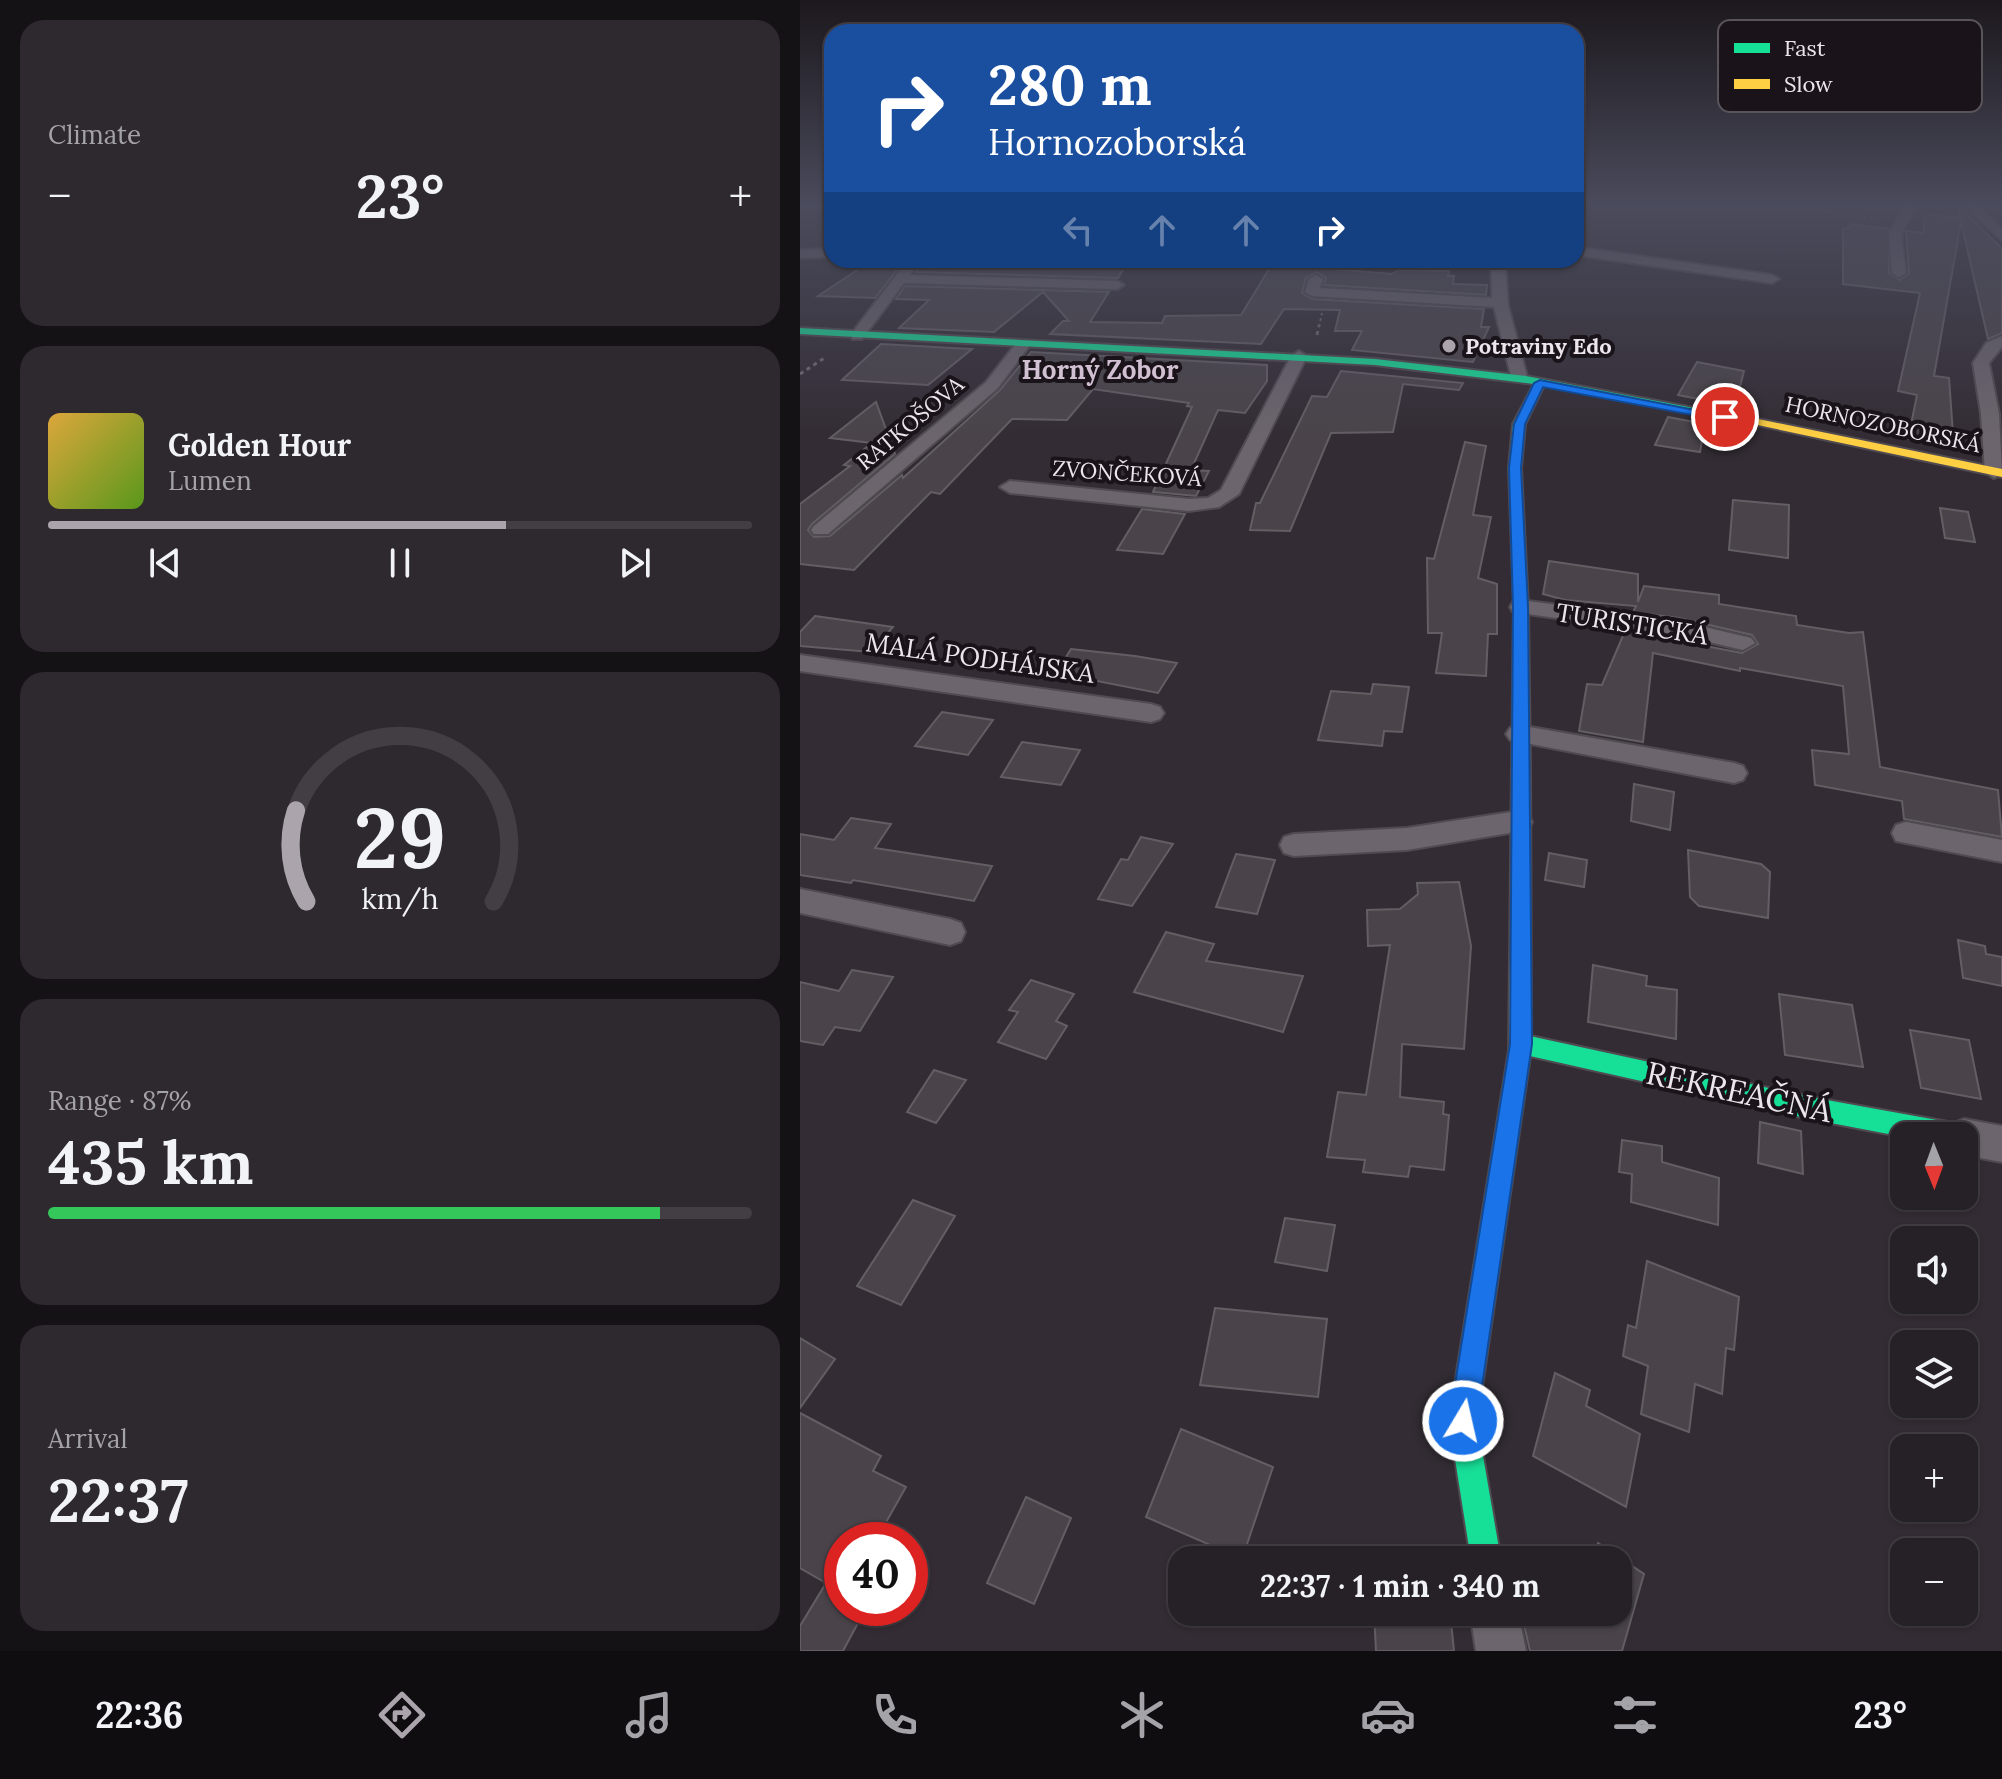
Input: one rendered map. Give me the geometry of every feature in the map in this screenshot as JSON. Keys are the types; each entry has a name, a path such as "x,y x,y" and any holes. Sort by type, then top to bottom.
{"street":[{"path":"857,336 899,282"},
{"path":"1011,282 1117,285"},
{"path":"1315,282 1312,292 1502,303"},
{"path":"1498,282 1520,380"},
{"name":"HORNOZOBORSKÁ","path":"800,331 1022,345 1307,352 1540,383 1846,440 1998,472"},
{"path":"1998,472 1981,363 1991,346 2002,341"},
{"name":"RATKOŠOVA","path":"821,530 992,385 1022,345"},
{"name":"ZVONČEKOVÁ","path":"1010,487 1189,505 1212,503 1229,494 1307,352"},
{"name":"TURISTICKÁ","path":"1484,1546 1463,1421 1521,1044 1518,822 1521,607 1515,468 1519,424 1540,383"},
{"name":"TURISTICKÁ","path":"1521,607 1679,628 1743,643"},
{"name":"MALÁ PODHÁJSKA","path":"800,663 1151,713"},
{"path":"1519,734 1734,773"},
{"path":"1294,845 1366,844 1460,833 1518,822"},
{"path":"1906,833 2002,851"},
{"path":"800,901 950,932"},
{"name":"REKREAČNÁ","path":"1521,1044 1794,1105 1890,1123"},
{"name":"REKREAČNÁ","path":"1978,1139 2002,1144"},
{"path":"1497,1626 1501,1651"}],"path":[{"path":"1307,352 1326,293"},
{"path":"800,374 832,353"}],"building":[{"path":"839,282 887,282 875,298 818,296"},
{"path":"1261,282 1305,282 1302,293 1312,299 1484,309 1481,327 1489,327 1473,362 1352,350 1362,331 1335,331 1340,310 1284,309 1261,344 1050,334 1063,321 1069,321 1043,292 994,332 899,328 929,300 896,299 905,286 1109,292 1090,322 1162,323 1165,316 1241,315"},
{"path":"1325,282 1453,282 1487,285 1486,295 1324,285"},
{"path":"1950,282 1934,376 1949,378 1954,448 1908,439 1917,395 1898,391 1920,293 1843,284"},
{"path":"1975,282 2002,282 2002,333 1988,339"},
{"path":"881,344 972,349 928,385 842,380"},
{"path":"1031,352 1267,365 1267,381 1245,413 1218,410 1191,470 1209,471 1196,496 1153,492 1192,407 1187,406 1189,403 1093,389 1067,420 1012,419 940,494 931,492 854,570 800,564 800,504 850,466 844,465 872,443 830,438 876,402 895,454 812,524 808,530 814,537 830,536 902,475 903,478 1000,390"},
{"path":"1697,362 1744,371 1735,406 1678,395"},
{"path":"1341,371 1463,383 1459,390 1403,384 1393,432 1331,433 1290,531 1250,530 1256,503 1260,503 1312,396 1327,397"},
{"path":"1668,417 1705,424 1700,452 1655,445"},
{"path":"1465,442 1486,446 1473,515 1491,517 1478,578 1497,584 1497,634 1488,634 1486,676 1436,673 1442,633 1428,633 1427,558 1434,559"},
{"path":"1733,500 1789,505 1788,558 1729,550"},
{"path":"1940,508 1968,512 1975,542 1945,538"},
{"path":"1142,509 1185,514 1163,554 1117,550"},
{"path":"1549,561 1638,574 1638,602 1644,586 1719,595 1719,604 1796,616 1797,625 1849,633 1863,632 1880,767 1998,790 2002,837 1904,819 1902,801 1815,785 1812,750 1849,754 1843,686 1740,668 1740,671 1653,653 1643,742 1579,731 1587,684 1602,685 1625,631 1742,653 1758,644 1752,635 1679,618 1633,612 1636,606 1565,600 1543,594"},
{"path":"815,616 893,627 871,652 800,646 800,632"},
{"path":"1071,649 1177,663 1158,693 1087,679 1085,682 1053,678"},
{"path":"1373,684 1409,687 1402,732 1384,731 1382,746 1318,740 1331,691 1371,694"},
{"path":"942,712 993,720 968,755 915,746"},
{"path":"1022,742 1080,750 1061,785 1001,777"},
{"path":"1634,784 1674,792 1670,830 1631,821"},
{"path":"851,818 891,824 875,848 992,866 974,901 853,880 851,883 800,875 800,834 834,840"},
{"path":"1141,837 1173,844 1132,906 1098,899 1121,859 1128,860"},
{"path":"1688,850 1761,864 1770,872 1768,918 1699,906 1690,897"},
{"path":"1549,853 1587,860 1584,887 1545,880"},
{"path":"1236,854 1275,860 1257,914 1216,907"},
{"path":"1459,882 1471,946 1464,1049 1402,1044 1400,1097 1444,1102 1443,1114 1449,1115 1444,1170 1410,1166 1408,1177 1363,1172 1365,1160 1327,1157 1338,1092 1366,1095 1390,945 1368,946 1367,910 1400,909 1418,894 1417,883"},
{"path":"1166,932 1214,944 1206,961 1303,976 1283,1032 1134,992"},
{"path":"1958,940 1985,946 1986,954 2002,957 2002,986 1963,978"},
{"path":"1593,965 1647,976 1646,986 1677,990 1676,1039 1588,1022"},
{"path":"852,970 893,977 860,1031 835,1027 823,1045 800,1041 800,982 839,991"},
{"path":"1031,980 1074,994 1056,1021 1067,1026 1046,1059 998,1042 1018,1012 1009,1010"},
{"path":"1779,994 1852,1005 1863,1067 1785,1055"},
{"path":"1910,1030 1969,1040 1981,1099 1921,1088"},
{"path":"934,1070 966,1080 936,1123 907,1112"},
{"path":"1760,1122 1801,1131 1803,1174 1758,1163"},
{"path":"1622,1140 1662,1146 1662,1162 1719,1178 1718,1225 1631,1202 1632,1174 1619,1172"},
{"path":"913,1200 955,1216 901,1305 857,1286"},
{"path":"1285,1218 1335,1225 1327,1271 1275,1262"},
{"path":"1647,1261 1739,1297 1734,1350 1726,1348 1722,1394 1695,1384 1689,1432 1641,1414 1648,1366 1623,1356 1628,1325 1636,1328"},
{"path":"1215,1308 1327,1319 1318,1397 1200,1385"},
{"path":"800,1338 835,1359 800,1408"},
{"path":"1555,1373 1590,1390 1586,1406 1640,1434 1626,1507 1533,1456"},
{"path":"800,1413 881,1456 873,1471 906,1487 886,1522 824,1522 824,1582 800,1568"},
{"path":"1181,1429 1273,1467 1246,1546 1212,1546 1146,1517"},
{"path":"1026,1497 1071,1518 1034,1604 987,1583"},
{"path":"1632,1566 1644,1574 1632,1616"},
{"path":"824,1586 824,1626 856,1626 843,1651 800,1651 800,1626"},
{"path":"1375,1626 1451,1626 1454,1651 1376,1651"},
{"path":"1524,1626 1629,1626 1622,1651 1530,1651"}],"traffic: fast":[{"path":"800,331 1375,362 1526,379 1719,414"},
{"path":"1521,768 1521,607 1515,468 1519,424 1540,383"},
{"path":"1521,1044 1890,1123"},
{"path":"1484,1546 1463,1421 1520,1051"}],"traffic: slow":[{"path":"1719,414 2002,473"},
{"path":"1520,1051 1521,768"}],"place":[{"name":"Potraviny Edo","path":"1449,346"}],"district":[{"name":"Horný Zobor","path":"1100,370"}],"route":[{"path":"1463,1421 1521,1044 1518,822 1521,607 1515,468 1519,424 1540,383 1725,417"}]}
